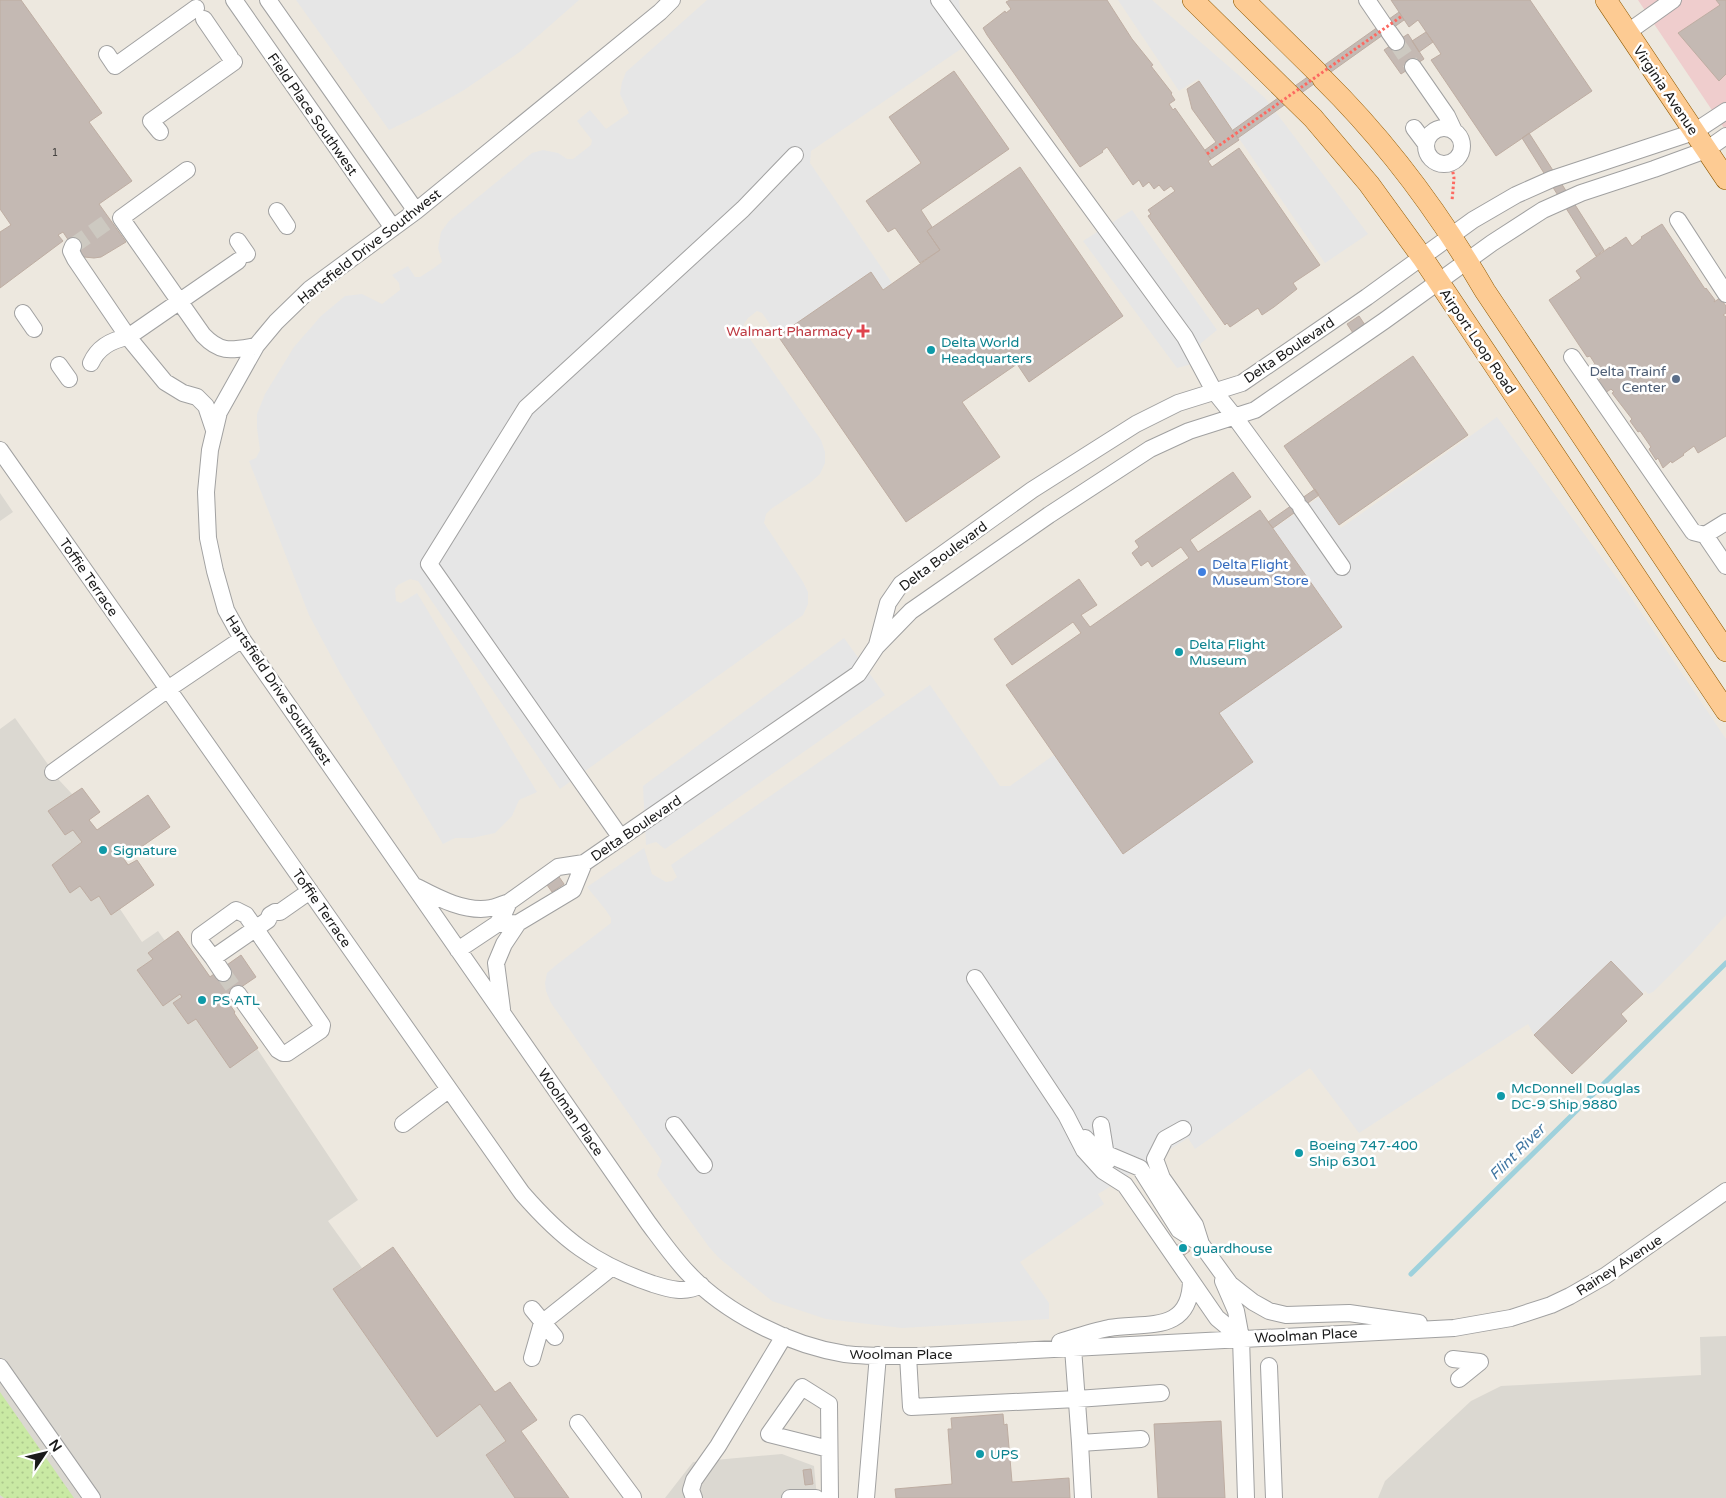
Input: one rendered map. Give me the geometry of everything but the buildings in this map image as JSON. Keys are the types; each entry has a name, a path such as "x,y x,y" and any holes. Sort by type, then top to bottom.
{"main road":[{"name":"Airport Loop Road","path":"1193,0 1313,118 1369,184 1439,282 1726,711"},
{"path":"1244,0 1348,104 1400,167 1468,261 1490,298 1726,651"},
{"name":"Virginia Avenue","path":"1606,0 1726,179"}],"street":[{"name":"Field Place Southwest","path":"234,0 392,228"},
{"name":"Field Place Southwest","path":"268,0 416,211"},
{"path":"245,17 268,0"},
{"name":"Hartsfield Drive Southwest","path":"458,950 242,639 226,610 208,538 206,492 210,450 219,412 256,346 276,322 310,289 416,211 660,12 672,0"},
{"path":"939,0 1185,337 1214,391 1299,505 1342,567"},
{"path":"1367,0 1390,33"},
{"path":"1628,32 1673,0"},
{"path":"107,54 115,66 151,32 200,13 232,60 198,97 152,121 160,132"},
{"path":"1413,66 1447,116 1458,136 1461,147 1456,158 1451,162 1439,163 1433,160 1426,150 1426,144 1431,133 1436,129 1442,128 1454,131"},
{"name":"Delta Boulevard","path":"876,647 888,603 901,584 1032,490 1136,424 1178,403 1242,383 1473,220 1516,195 1552,179 1694,132 1726,111"},
{"path":"1414,128 1426,144"},
{"name":"Delta Boulevard","path":"458,950 497,924 509,902 558,868 584,863 858,674 876,647 911,611 1049,515 1150,449 1189,431 1255,410 1543,210 1581,193 1706,150 1726,136"},
{"path":"621,838 429,564 526,408 742,209 795,155"},
{"path":"187,170 116,219 211,344 221,349 256,346"},
{"path":"277,211 287,226"},
{"path":"1678,220 1726,294"},
{"path":"73,246 71,251 75,259 128,337 165,382 182,393 197,397 206,406 214,433"},
{"path":"98,344 128,337 179,301 241,252"},
{"path":"22,313 34,329"},
{"path":"1572,357 1694,532 1705,536 1726,566"},
{"path":"59,365 69,379"},
{"name":"Toffie Terrace","path":"0,450 448,1090 506,1172 538,1212 572,1243 611,1268 676,1290 694,1289 701,1285"},
{"path":"1705,536 1726,522"},
{"path":"53,772 168,689 242,639"},
{"name":"Delta Boulevard","path":"497,924 518,923 574,890 584,863"},
{"path":"413,885 462,907 490,908 509,902"},
{"path":"213,958 310,891"},
{"path":"223,973 200,941 200,936 236,910 246,916 268,921 322,1025 322,1030 288,1053 283,1053 278,1050 238,994"},
{"path":"503,1014 496,963 504,944 518,923"},
{"name":"Woolman Place","path":"458,950 649,1224 688,1272 701,1285 748,1319 784,1336 818,1348 845,1354 908,1356 1472,1326"},
{"path":"975,978 1066,1115 1084,1150 1103,1171 1125,1185 1217,1318 1241,1338"},
{"path":"403,1124 448,1090"},
{"path":"1066,1115 1095,1149 1140,1168 1179,1230 1201,1244"},
{"path":"674,1125 704,1165"},
{"path":"1101,1125 1107,1154 1108,1174"},
{"path":"1183,1129 1165,1139 1155,1159 1162,1178 1195,1225 1201,1244 1237,1291 1253,1302 1278,1314 1292,1316 1364,1314 1454,1328"},
{"name":"Rainey Avenue","path":"1472,1326 1531,1312 1551,1305 1588,1287 1726,1191"},
{"path":"1216,1265 1236,1311 1241,1338 1246,1498"},
{"path":"532,1358 542,1323 611,1268"},
{"path":"1029,1350 1109,1328 1166,1323 1180,1314 1188,1302 1191,1294 1191,1281"},
{"path":"532,1309 555,1337"},
{"path":"694,1498 691,1490 694,1480 718,1446 784,1336"},
{"path":"1073,1348 1083,1498"},
{"path":"866,1498 878,1356"},
{"path":"908,1356 911,1406 1077,1399 1161,1393"},
{"path":"1453,1359 1480,1362 1460,1379"},
{"path":"1269,1366 1274,1498"},
{"path":"0,1367 92,1498"},
{"path":"578,1423 633,1498"},
{"path":"1080,1443 1141,1439"},
{"path":"829,1449 830,1498"},
{"path":"790,1498 816,1498"}],"path":[{"path":"1207,154 1402,16"},
{"path":"1451,162 1454,178 1452,201"}],"shaded area":[{"path":"296,0 579,0 521,51 464,90 389,130"},
{"path":"707,0 959,0 961,22 974,40 811,151 810,163 892,283 883,290 871,272 778,336 762,313 757,311 744,324 743,329 821,440 825,452 825,463 820,474 771,509 766,514 764,523 803,582 808,592 808,604 803,615 560,789 418,581 410,579 398,585 395,589 396,601 401,603 417,593 537,792 519,800 512,816 495,833 472,838 455,838 443,844 340,673 309,615 249,461 256,458 260,450 257,414 265,394 294,347 321,316 345,296 362,294 382,304 400,290 399,283 392,275 408,266 415,277 420,277 442,262 438,248 441,232 449,221 532,153 543,150 558,153 567,159 573,159 591,145 592,140 577,121 590,110 606,129 629,113 620,94 626,72"},
{"path":"1118,0 1152,0 1265,98 1368,234 1325,263 1198,79 1179,91"},
{"path":"1638,0 1726,0 1726,131"},
{"path":"1132,210 1217,330 1201,343 1199,350 1203,361 1177,368 1083,241"},
{"path":"1497,417 1628,593 1726,739 1726,915 1692,953 1653,992 1648,994 1645,990 1643,994 1534,1035 1528,1024 1359,1133 1310,1068 1195,1149 1188,1138 1098,1194 1104,1204 1020,1262 1049,1303 1049,1319 902,1328 826,1319 772,1301 719,1258 657,1175 662,1161 551,1003 546,991 547,973 611,923 611,918 605,909 587,887 644,848 652,874 666,882 672,881 677,877 671,865 930,685 1000,786 1010,786 1054,755 1123,853 1253,762 1219,713 1342,627 1273,529 1319,497 1341,528"},
{"path":"0,493 13,512 0,521"},
{"path":"844,638 885,695 665,849 656,842 646,845 643,786"},
{"path":"15,718 59,780 72,794 82,788 100,812 89,820 97,830 148,795 170,827 124,859 129,865 137,860 154,885 120,909 142,942 158,931 165,941 178,931 210,976 241,955 256,977 225,998 358,1200 328,1221 362,1268 333,1289 436,1436 480,1404 506,1441 486,1456 515,1498 0,1498 0,729"},
{"path":"1726,1336 1726,1498 1378,1498 1385,1481 1471,1401 1501,1386 1701,1375 1700,1337"},
{"path":"782,1454 814,1466 817,1498 665,1498 693,1462"}],"green space":[{"path":"0,1392 74,1498 4,1498 0,1495"}],"waterway":[{"name":"Flint River","path":"1411,1274 1726,963"}],"tunnel":[{"path":"1396,42 1413,67"},
{"path":"73,246 110,220"},
{"path":"223,973 238,994"}],"place":[{"name":"Walmart Pharmacy","path":"863,331"},
{"name":"Delta World Headquarters","path":"931,350"},
{"name":"Delta Trainf Center","path":"1676,379"},
{"name":"Delta Flight Museum Store","path":"1202,572"},
{"name":"Delta Flight Museum","path":"1179,652"},
{"name":"Signature","path":"103,850"},
{"name":"PS ATL","path":"202,1000"},
{"name":"McDonnell Douglas DC-9 Ship 9880","path":"1501,1096"},
{"name":"Boeing 747-400 Ship 6301","path":"1299,1153"},
{"name":"guardhouse","path":"1183,1248"},
{"name":"UPS","path":"980,1454"}]}
